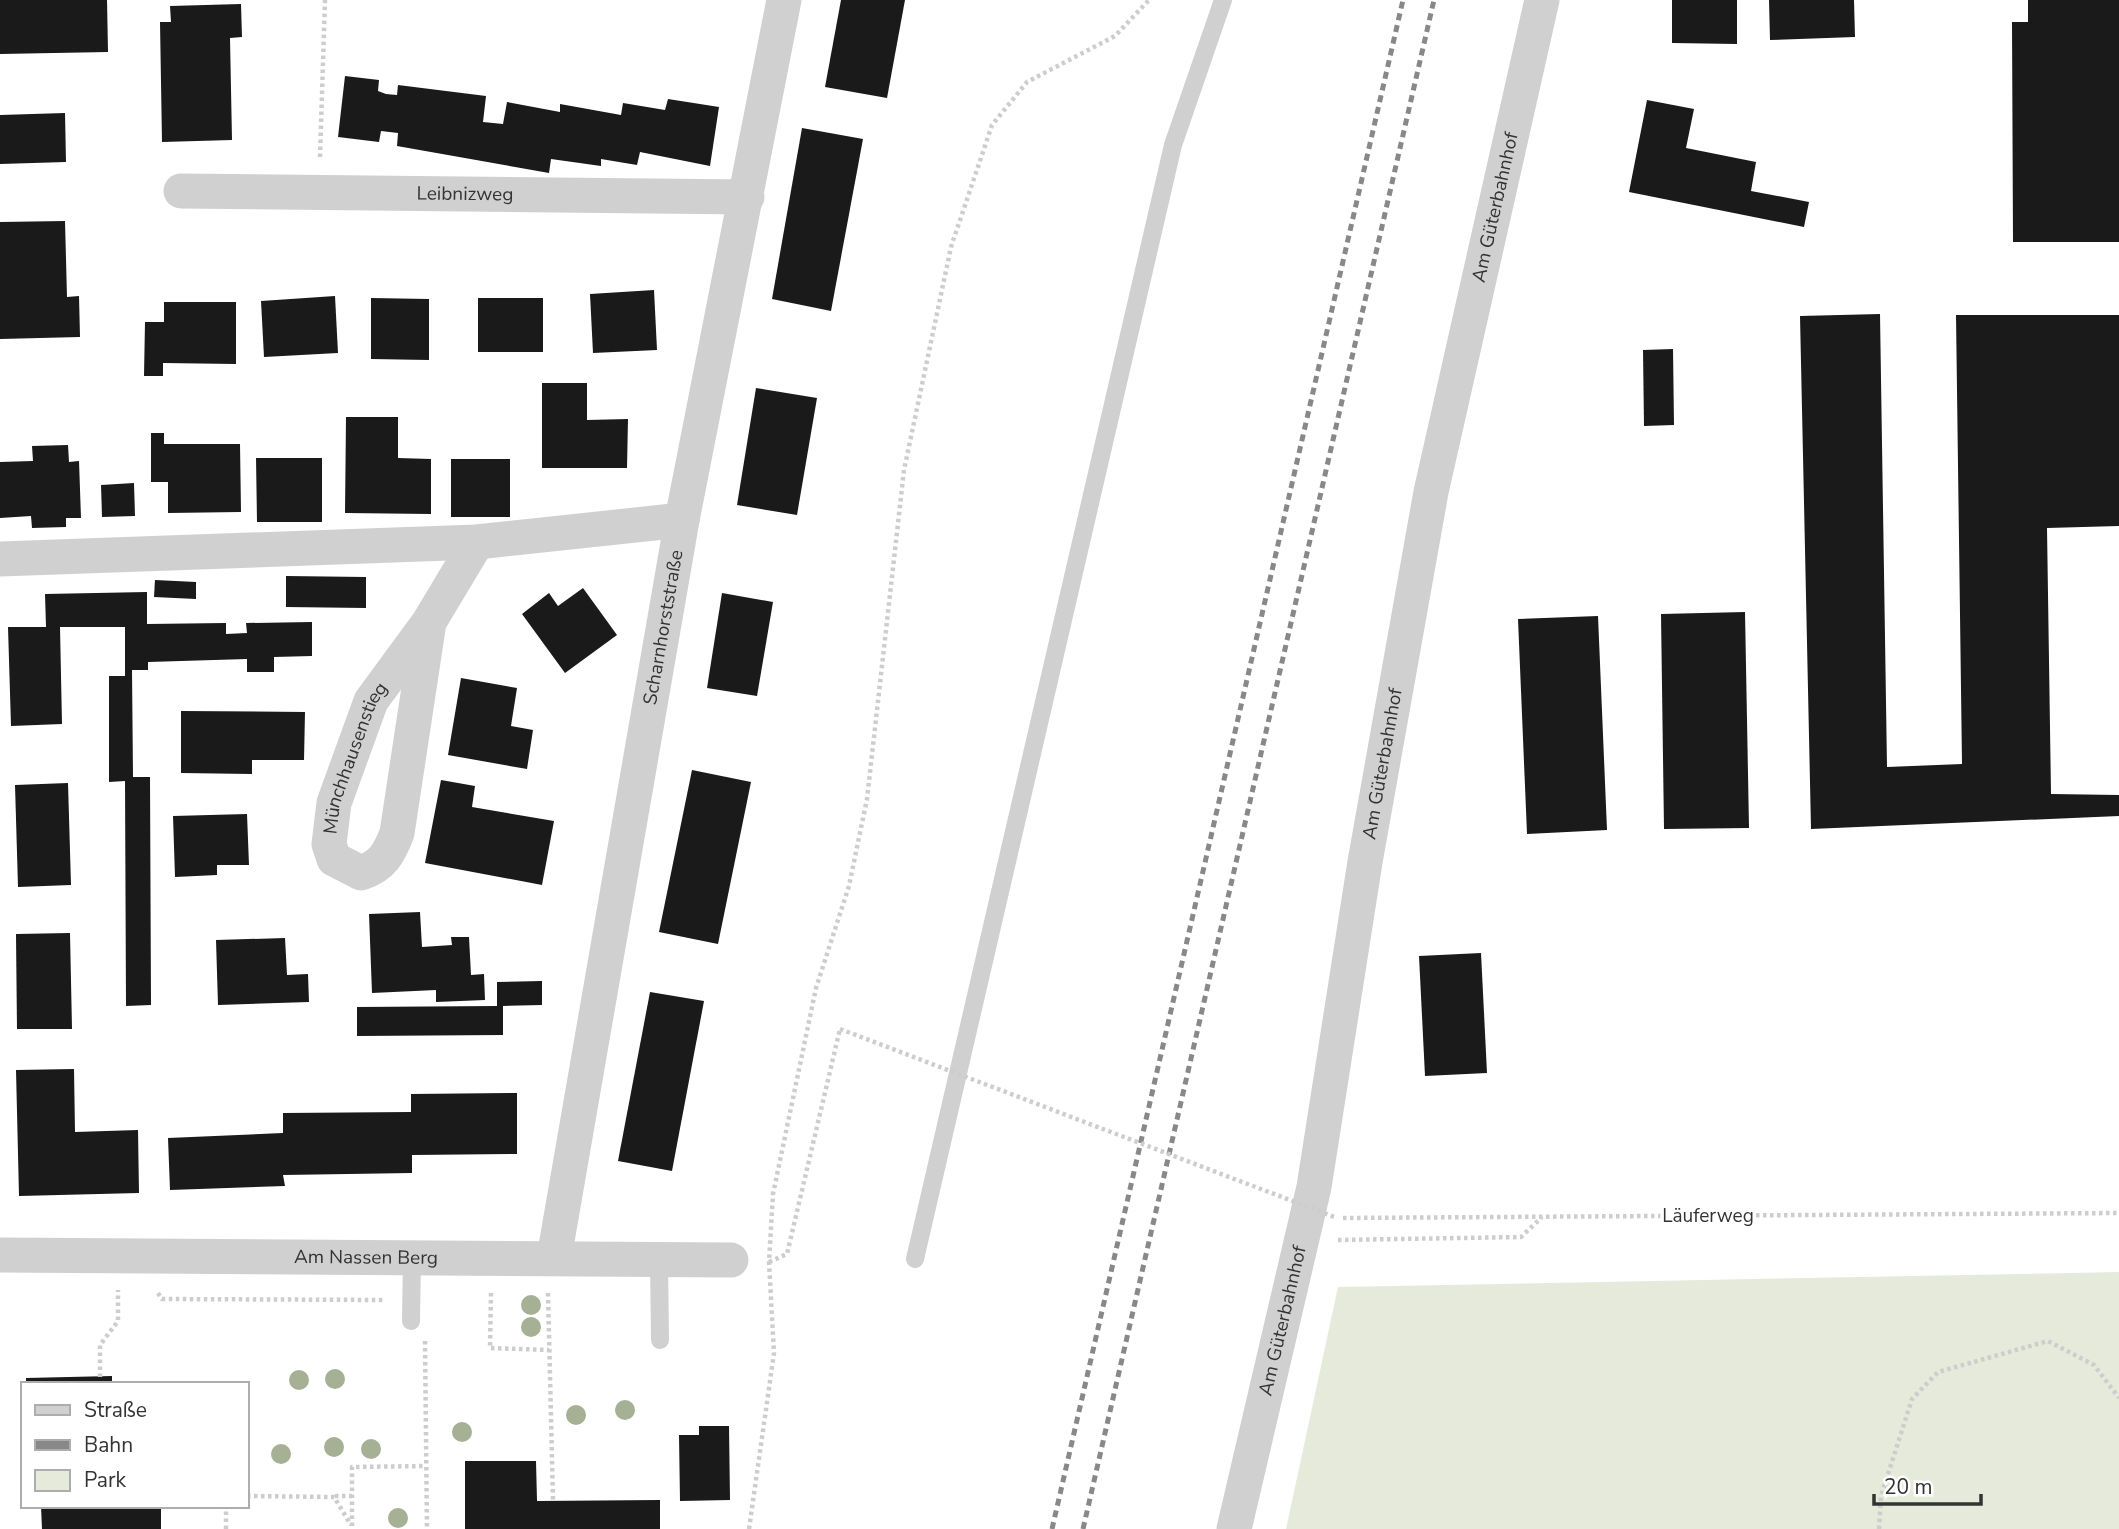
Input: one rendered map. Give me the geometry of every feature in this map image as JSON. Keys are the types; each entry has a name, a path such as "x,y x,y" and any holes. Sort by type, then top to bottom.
{"street":[{"name":"Scharnhorststraße","path":"554,1258 682,520 784,0"},
{"name":"Am Güterbahnhof","path":"1234,1529 1304,1240 1365,862 1430,492 1542,0"},
{"name":"Leibnizweg","path":"181,191 747,197"},
{"path":"0,559 477,542 682,520"},
{"name":"Münchhausenstieg","path":"429,622 397,833 389,853 377,867 361,873 334,859 329,844 334,803 371,701 429,622 477,542"},
{"name":"Am Nassen Berg","path":"0,1255 731,1259"}],"lane":[{"path":"915,1259 1173,145 1223,0"},
{"path":"411,1321 412,1257"},
{"path":"659,1259 660,1340"}],"path":[{"path":"318,193 325,0"},
{"path":"750,1529 775,1353 769,1262 773,1194 816,988 849,887 867,799 904,470 951,247 992,125 1027,82 1115,37 1149,0"},
{"name":"Läuferweg","path":"769,1262 787,1254 840,1029 1337,1219 2119,1213"},
{"path":"1304,1240 1521,1237 1543,1217"},
{"path":"124,1255 162,1299 411,1300"},
{"path":"100,1377 100,1345 118,1321 124,1255"},
{"path":"553,1500 548,1276 554,1258"},
{"path":"479,1291 491,1290 500,1285"},
{"path":"491,1290 490,1349 549,1350"},
{"path":"425,1339 427,1529"},
{"path":"1879,1529 1881,1496 1912,1399 1938,1372 2048,1341 2094,1365 2119,1398"},
{"path":"353,1528 352,1466 426,1466"},
{"path":"248,1496 352,1496"},
{"path":"334,1496 353,1528"},
{"path":"226,1508 226,1529"}],"green space":[{"path":"2119,1272 2119,1529 1286,1529 1338,1287"}],"building":[{"path":"0,0 107,0 108,52 0,54"},
{"path":"841,0 905,0 887,98 825,87"},
{"path":"1672,0 1737,0 1737,44 1672,43"},
{"path":"1769,0 1854,0 1855,37 1770,40"},
{"path":"2028,0 2119,0 2119,242 2013,242 2012,22 2028,22"},
{"path":"241,4 242,37 230,38 232,140 162,142 160,22 171,22 170,6"},
{"path":"345,76 379,80 378,91 386,94 397,95 398,85 486,96 483,122 503,124 507,102 560,112 560,104 621,115 623,103 665,110 668,99 719,107 710,166 640,152 637,165 601,159 601,166 551,159 549,173 397,146 398,133 381,131 379,142 338,137"},
{"path":"1647,100 1694,109 1686,148 1756,162 1751,191 1809,202 1804,227 1629,192"},
{"path":"65,113 66,162 0,164 0,115"},
{"path":"802,128 863,139 831,311 772,299"},
{"path":"65,221 67,297 79,296 80,337 0,339 0,222"},
{"path":"654,290 657,350 593,353 590,294"},
{"path":"335,296 338,353 264,357 261,301"},
{"path":"371,298 429,299 429,360 371,359"},
{"path":"478,298 543,298 543,352 478,352"},
{"path":"164,302 236,302 236,364 163,363 163,376 144,376 145,322 164,322"},
{"path":"1880,314 1887,767 1962,764 1956,315 2119,315 2119,526 2047,528 2051,794 2119,795 2119,816 1811,829 1800,316"},
{"path":"1673,349 1674,425 1644,426 1643,350"},
{"path":"542,383 587,383 587,420 628,419 627,468 542,468"},
{"path":"756,388 817,398 797,515 737,505"},
{"path":"346,417 398,417 398,458 431,459 431,514 345,513"},
{"path":"151,433 164,433 164,444 240,444 241,512 168,513 168,482 151,482"},
{"path":"68,445 69,462 79,461 81,518 66,518 66,527 32,528 31,516 0,518 0,462 33,461 32,446"},
{"path":"256,458 322,458 322,522 257,522"},
{"path":"451,459 510,459 510,517 451,517"},
{"path":"134,483 135,516 102,517 101,485"},
{"path":"286,576 366,577 366,608 286,607"},
{"path":"155,580 196,582 196,599 154,597"},
{"path":"583,588 617,635 565,673 522,614 549,593 558,606"},
{"path":"147,592 147,624 226,623 226,634 247,633 246,623 312,622 312,656 274,657 274,672 247,672 247,659 148,662 148,670 132,670 133,777 150,777 151,1005 126,1006 125,781 109,782 109,676 125,676 125,627 60,627 62,724 11,726 8,627 46,627 45,594"},
{"path":"722,593 773,602 757,696 707,688"},
{"path":"1745,612 1749,828 1664,829 1661,614"},
{"path":"1598,616 1607,830 1527,834 1518,619"},
{"path":"461,678 517,688 511,726 533,730 527,769 448,755"},
{"path":"181,711 305,712 304,760 252,760 252,774 181,773"},
{"path":"692,770 751,782 718,944 659,932"},
{"path":"441,780 475,786 472,807 554,821 542,885 425,863"},
{"path":"68,783 71,885 18,887 15,785"},
{"path":"247,814 249,865 217,865 217,875 175,877 173,816"},
{"path":"420,912 422,947 452,945 451,937 469,937 471,975 484,974 485,1000 436,1002 436,990 372,993 369,914"},
{"path":"70,933 72,1029 17,1029 16,934"},
{"path":"285,938 287,975 308,974 309,1002 218,1005 216,940"},
{"path":"1481,953 1487,1073 1425,1076 1419,956"},
{"path":"542,981 542,1005 503,1006 503,1035 357,1036 357,1007 497,1006 497,982"},
{"path":"650,992 704,1001 672,1171 618,1161"},
{"path":"74,1069 75,1132 138,1130 139,1193 19,1196 16,1070"},
{"path":"517,1093 517,1154 412,1155 412,1173 283,1175 285,1186 170,1190 168,1138 283,1133 283,1113 411,1112 411,1094"},
{"path":"112,1376 112,1382 26,1382 26,1378"},
{"path":"699,1426 729,1426 730,1500 680,1501 679,1435 699,1435"},
{"path":"465,1461 536,1461 537,1501 660,1500 660,1529 465,1529"},
{"path":"41,1508 161,1508 161,1529 42,1529"}],"railway":[{"path":"1052,1529 1403,0"},
{"path":"1083,1529 1434,0"}]}
